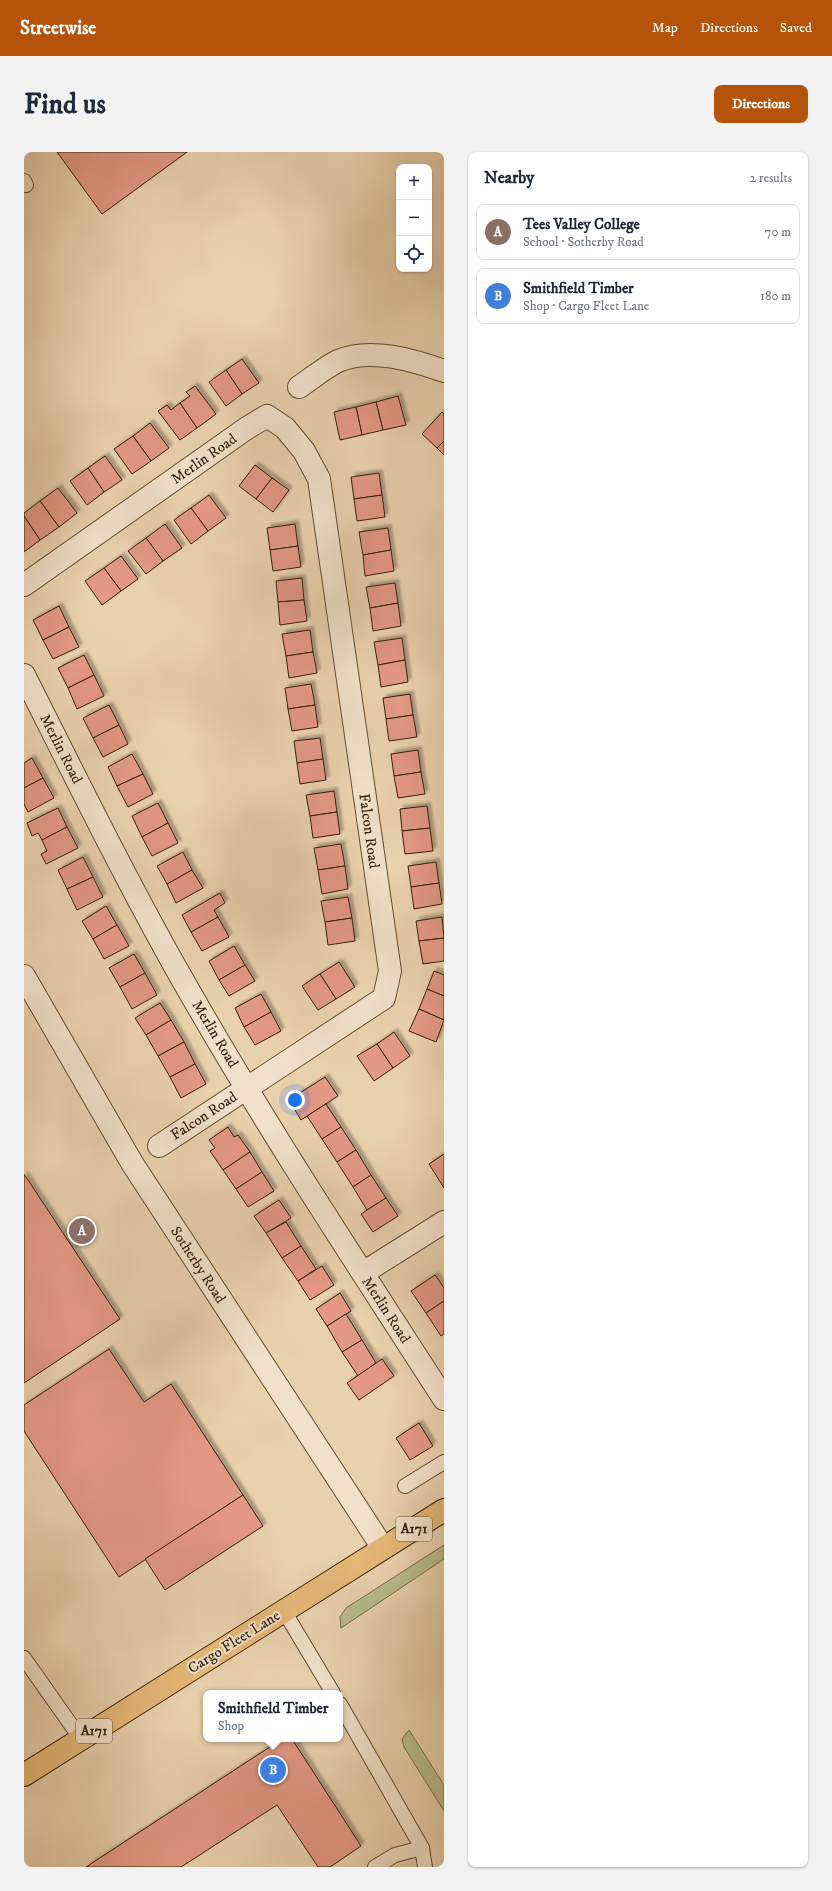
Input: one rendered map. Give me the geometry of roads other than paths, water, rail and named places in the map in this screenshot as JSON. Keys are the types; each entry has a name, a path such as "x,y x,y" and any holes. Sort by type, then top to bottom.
{"main road":[{"name":"Cargo Fleet Lane","path":"24,1776 444,1510"}],"street":[{"path":"299,387 338,361 360,356 380,356 406,359 444,371"},
{"name":"Merlin Road","path":"24,585 247,428 267,416"},
{"name":"Falcon Road","path":"159,1146 384,998 390,971 319,479 304,451 285,428 267,416"},
{"name":"Merlin Road","path":"24,675 101,829 170,957 247,1088 444,1399"},
{"name":"Sotherby Road","path":"24,976 132,1163 383,1548"},
{"path":"363,1273 444,1222"}],"lane":[{"path":"406,1486 444,1462"},
{"path":"284,1611 331,1690"},
{"path":"24,1658 81,1739"},
{"path":"343,1709 422,1848 426,1867"},
{"path":"375,1867 395,1854 422,1848"}],"place":[{"name":"Tees Valley College","path":"82,1231"},
{"name":"Smithfield Timber","path":"273,1770"}]}
